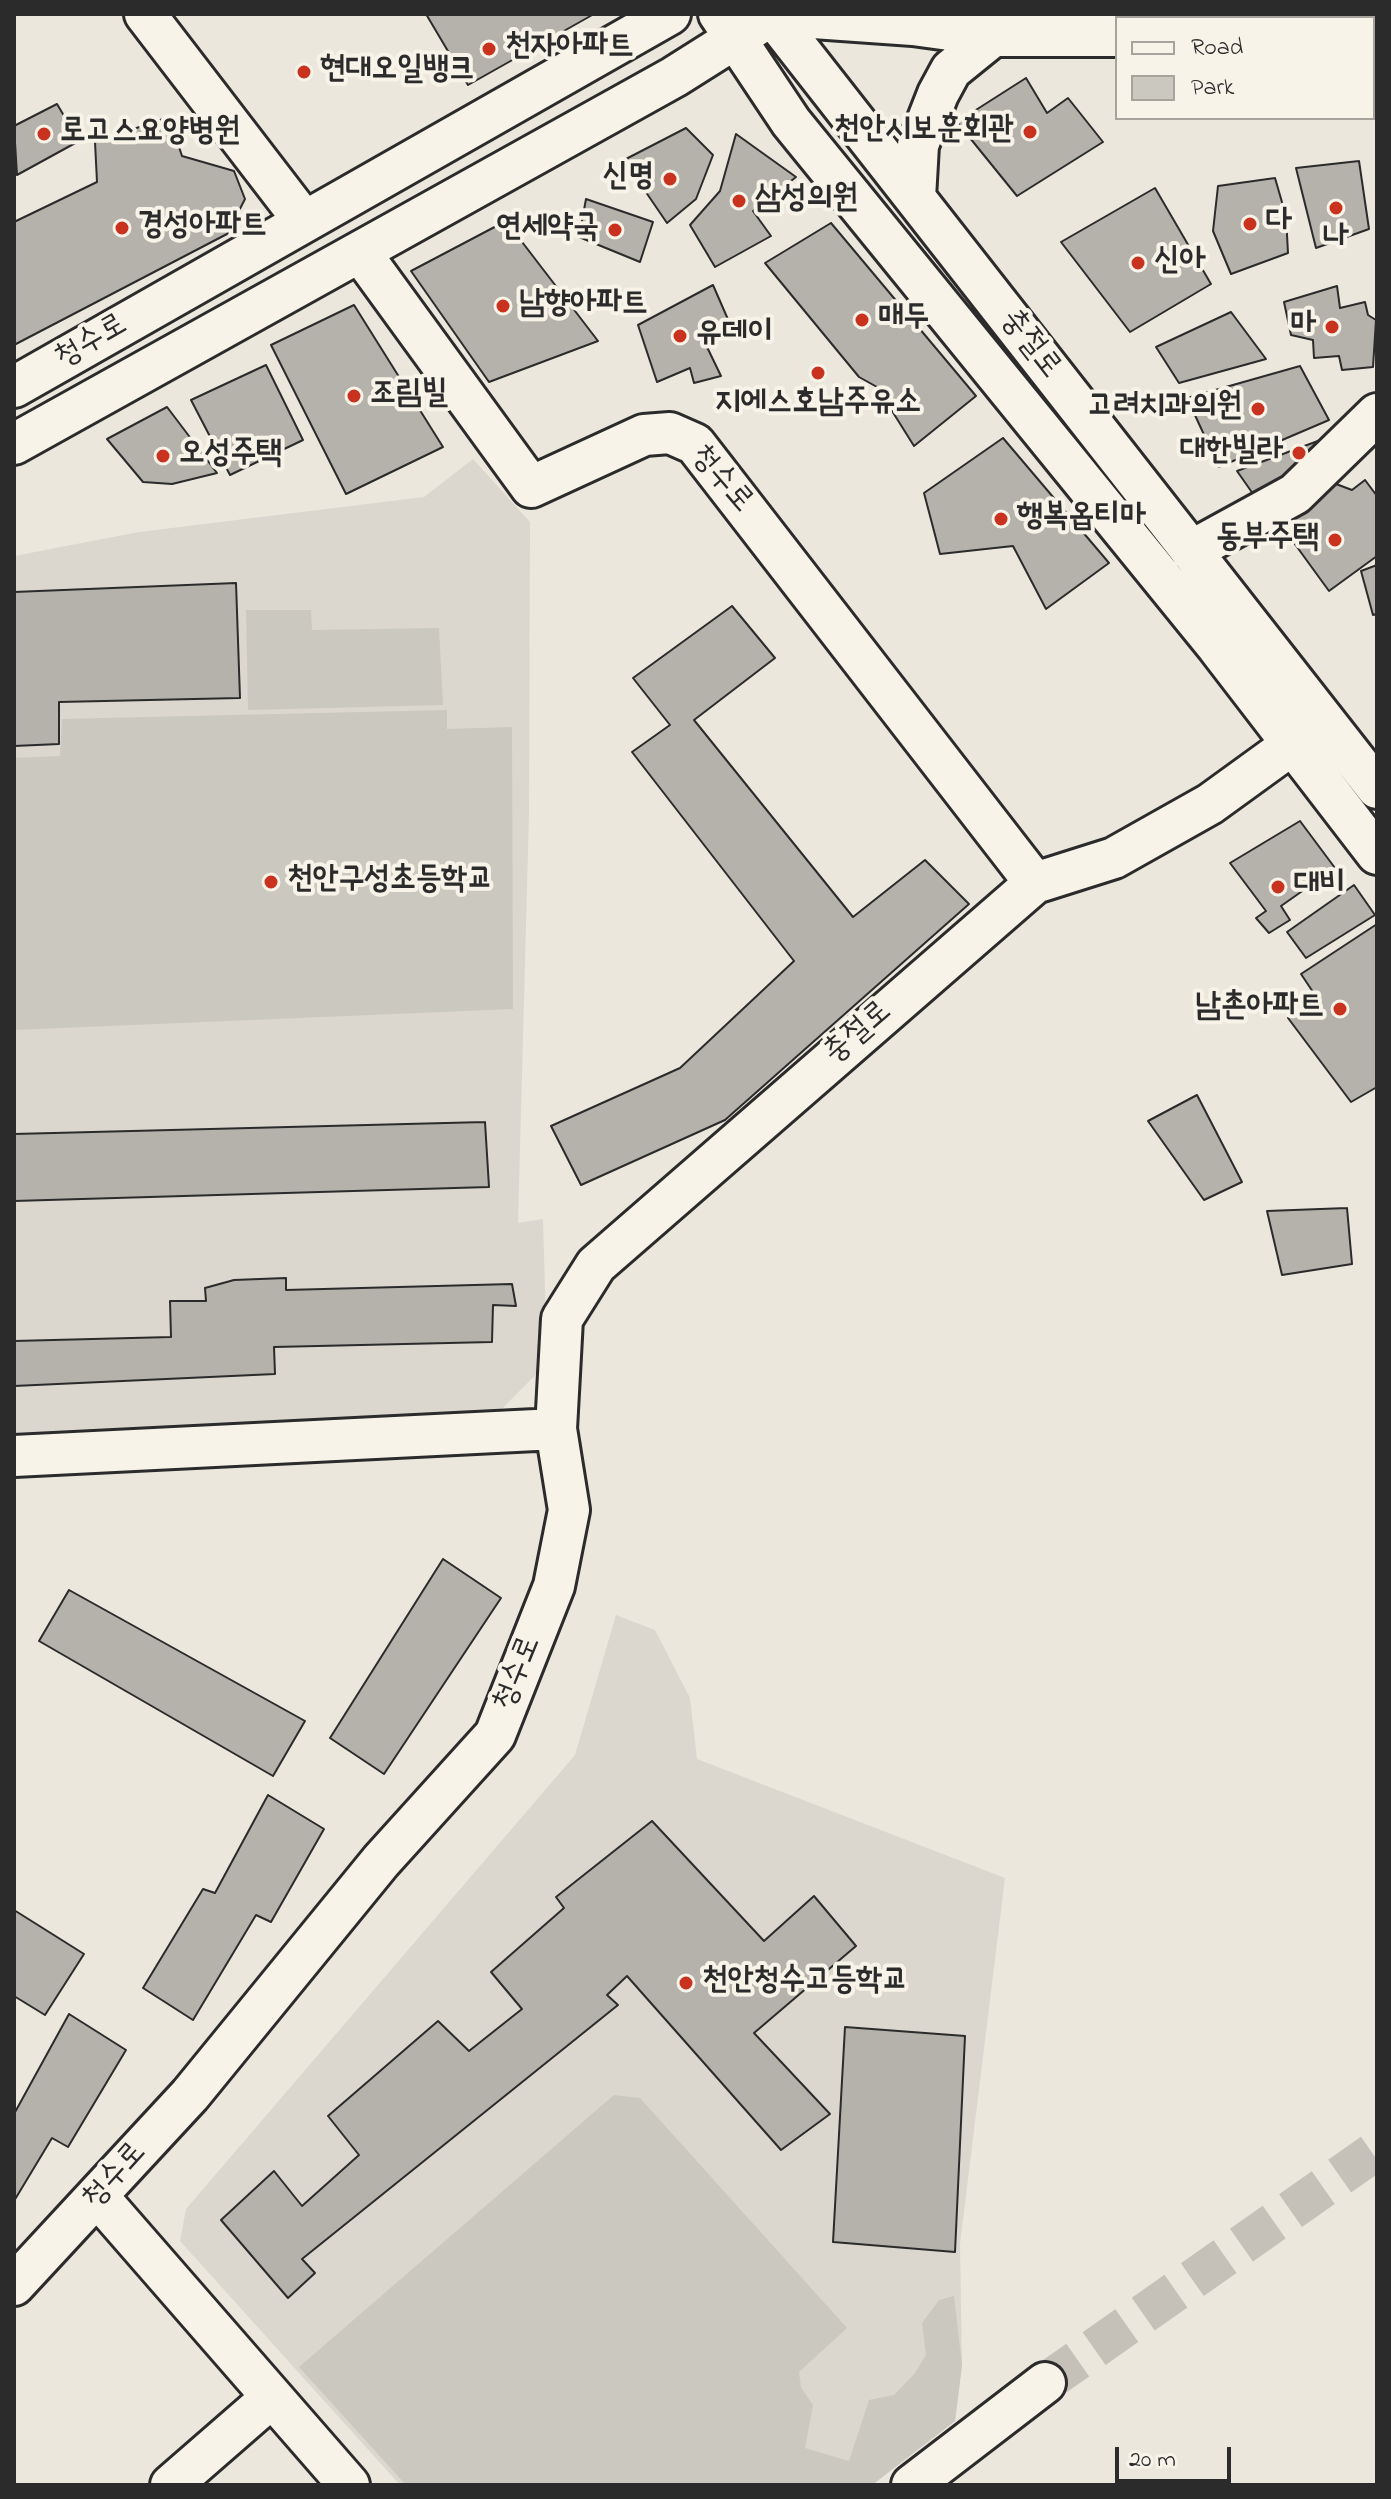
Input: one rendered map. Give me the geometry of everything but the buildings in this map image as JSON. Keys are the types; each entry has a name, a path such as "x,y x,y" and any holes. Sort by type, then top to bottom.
{"street":[{"path":"145,14 304,221"},
{"name":"청수로","path":"14,387 670,14"},
{"path":"771,14 913,25 993,36 1073,25 1115,36"},
{"name":"청수로","path":"14,444 674,77 727,26 771,14"},
{"name":"충절로","path":"771,14 1377,788"},
{"name":"충절로","path":"727,26 791,122 1217,646 1290,746 1377,854"},
{"path":"915,198 918,145 938,94 951,70 993,36"},
{"name":"청수로","path":"360,252 531,487 644,435 670,433 695,444 1035,883"},
{"path":"1191,551 1295,494 1377,414"},
{"name":"충절로","path":"556,1429 562,1319 596,1265 1035,883 1114,858 1210,804 1290,746"},
{"path":"14,1456 556,1429"},
{"name":"청수로","path":"14,2285 190,2095 381,1861 495,1735 554,1586 569,1510 556,1429"},
{"path":"98,2197 349,2485"},
{"path":"912,2485 1045,2383"},
{"path":"171,2485 271,2398"}],"shaded area":[{"name":"천안구성초등학교","path":"473,459 530,522 529,813 518,1223 543,1219 547,1363 499,1412 14,1439 14,556 139,532 424,497"},
{"name":"천안청수고등학교","path":"616,1615 655,1630 690,1698 697,1759 1005,1878 960,2244 962,2365 955,2421 872,2485 400,2485 180,2241 186,2209 575,1755"}],"green space":[{"path":"246,610 311,610 312,630 439,628 443,705 248,710"},
{"path":"447,710 447,729 512,727 513,1009 14,1030 14,758 60,756 62,719"},
{"path":"614,2095 640,2098 847,2328 799,2372 801,2387 813,2405 805,2448 849,2461 869,2400 894,2395 915,2373 926,2355 922,2323 939,2300 954,2296 962,2365 955,2421 872,2485 406,2485 299,2367"}],"tunnel":[{"path":"1045,2383 1377,2150"}],"place":[{"name":"천자아파트","path":"489,49"},
{"name":"현대오일뱅크","path":"304,72"},
{"name":"천안시보훈회관","path":"1030,132"},
{"name":"로고스요양병원","path":"44,134"},
{"name":"신명","path":"670,179"},
{"name":"삼성의원","path":"739,201"},
{"name":"나","path":"1336,208"},
{"name":"다","path":"1250,224"},
{"name":"경성아파트","path":"122,228"},
{"name":"연세약국","path":"615,230"},
{"name":"신아","path":"1138,263"},
{"name":"남향아파트","path":"503,306"},
{"name":"매두","path":"862,320"},
{"name":"마","path":"1332,327"},
{"name":"유데이","path":"680,336"},
{"name":"지에스호남주유소","path":"818,373"},
{"name":"조림빌","path":"354,396"},
{"name":"고려치과의원","path":"1258,409"},
{"name":"대한빌라","path":"1299,453"},
{"name":"오성주택","path":"163,456"},
{"name":"행복옵티마","path":"1001,519"},
{"name":"동부주택","path":"1335,540"},
{"name":"천안구성초등학교","path":"271,882"},
{"name":"대비","path":"1278,887"},
{"name":"남촌아파트","path":"1340,1009"},
{"name":"천안청수고등학교","path":"686,1983"}]}
